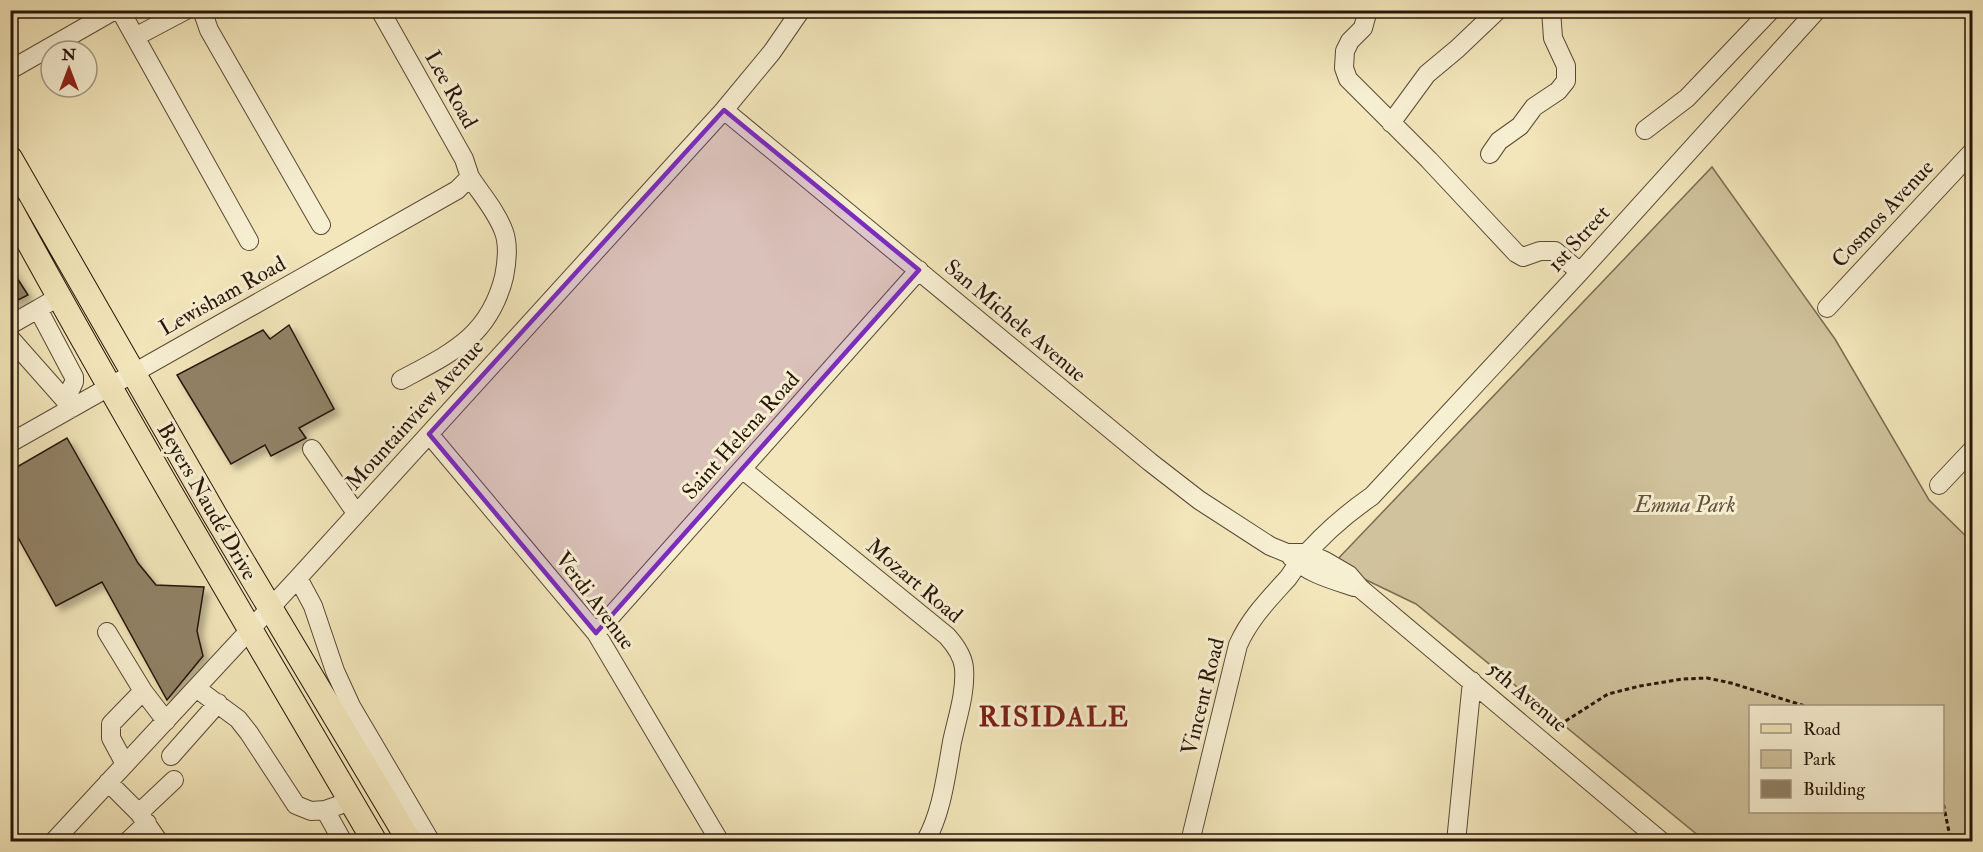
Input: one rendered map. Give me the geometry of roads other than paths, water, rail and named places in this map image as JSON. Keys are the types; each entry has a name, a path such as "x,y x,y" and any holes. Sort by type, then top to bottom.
{"main road":[{"name":"Beyers Naudé Drive","path":"10,158 216,517 410,842"},
{"name":"Beyers Naudé Drive","path":"14,218 249,630 375,842"}],"street":[{"path":"10,70 115,10"},
{"path":"120,10 249,241"},
{"path":"135,37 186,10"},
{"path":"202,10 209,30 321,225"},
{"name":"Lee Road","path":"380,10 464,159 464,183 496,217 506,240 505,270 500,294 493,310 464,344 401,380"},
{"name":"Mountainview Avenue","path":"53,842 298,578 316,548 356,513 723,110 772,52 801,10"},
{"path":"1368,10 1363,28 1347,46 1344,61 1346,75 1352,85 1430,160 1521,257 1539,251 1555,250 1580,272"},
{"path":"1391,123 1427,74 1458,50 1498,10"},
{"path":"1490,154 1499,141 1520,126 1534,107 1552,95 1566,81 1566,66 1553,38 1551,10"},
{"path":"1645,130 1687,98 1771,10"},
{"name":"1st Street","path":"1301,562 1357,507 1372,496 1580,272 1817,10"},
{"name":"San Michele Avenue","path":"723,110 1199,500 1270,546 1361,589"},
{"name":"Cosmos Avenue","path":"1827,308 1972,152"},
{"name":"Lewisham Road","path":"10,442 68,404 109,387 464,183"},
{"name":"Saint Helena Road","path":"596,633 919,270"},
{"path":"10,325 60,296"},
{"path":"38,309 74,376 68,404"},
{"path":"10,338 68,404"},
{"name":"Verdi Avenue","path":"429,434 596,633 720,842"},
{"path":"312,449 356,513"},
{"path":"1939,485 1970,460"},
{"name":"Mozart Road","path":"742,469 947,636 960,655 964,665 963,693 936,814 925,842"},
{"name":"Vincent Road","path":"1190,842 1238,645 1243,633 1262,606 1301,562"},
{"path":"298,578 313,606 335,672 351,706 431,842"},
{"name":"5th Avenue","path":"1361,589 1662,842"},
{"path":"107,632 142,691 166,721"},
{"path":"1456,842 1472,681"},
{"path":"196,688 238,719 296,805 311,811 325,810 351,801"},
{"path":"125,764 111,738 111,724 142,691"},
{"path":"171,756 218,703"},
{"path":"128,842 143,818 174,780"},
{"path":"108,782 143,818 159,842"},
{"path":"325,810 343,842"}],"district":[{"name":"RISIDALE","path":"1054,716"}],"park label":[{"name":"Emma Park","path":"1685,504"}]}
